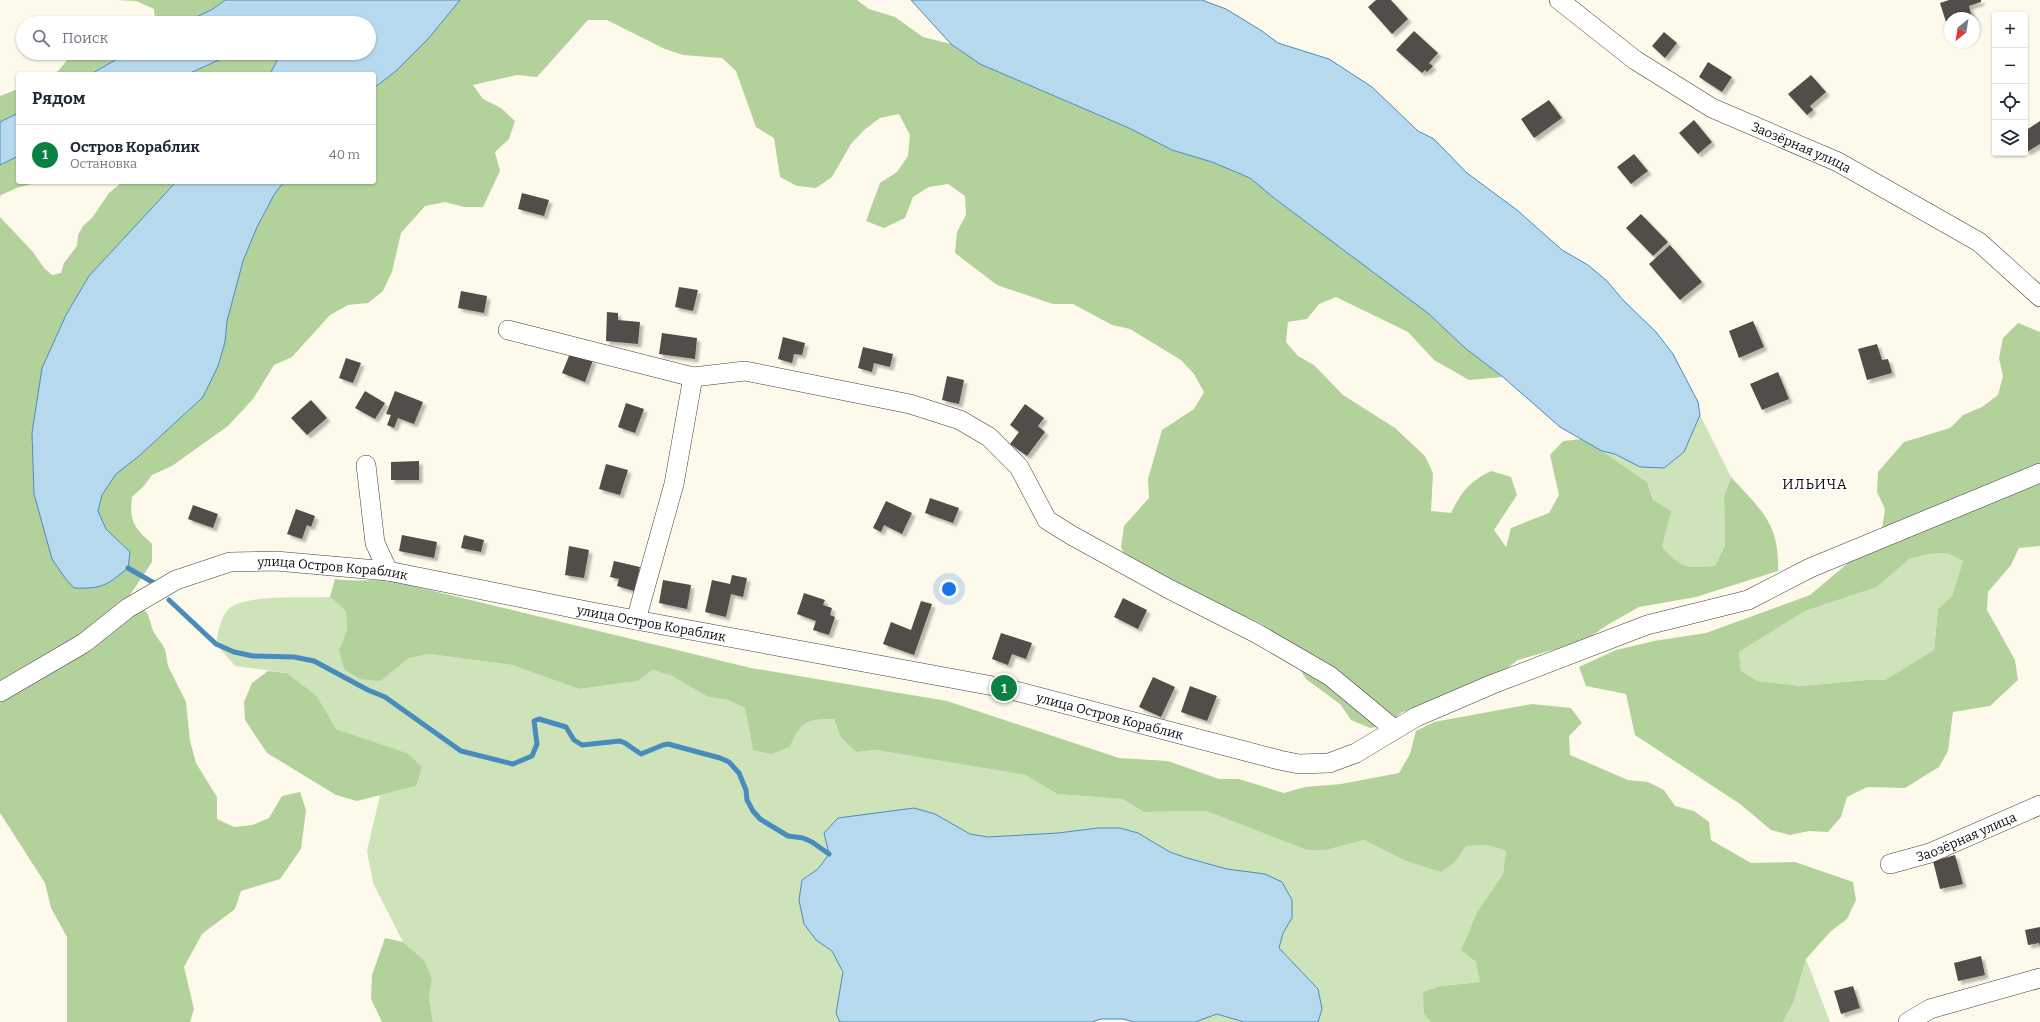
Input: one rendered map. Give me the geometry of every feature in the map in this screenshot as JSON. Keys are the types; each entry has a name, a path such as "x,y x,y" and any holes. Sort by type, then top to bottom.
{"street":[{"name":"Заозёрная улица","path":"1559,0 1635,60 1670,84 1712,108 1838,162 1979,242 2040,297"},
{"path":"508,330 693,377 745,371 910,404 960,420 989,437 1019,467 1047,520 1070,535 1169,589 1256,633 1330,676 1394,729"},
{"path":"636,620 674,484 693,377"},
{"path":"366,465 375,543 388,571"},
{"name":"улица Остров Кораблик","path":"0,692 84,643 128,608 176,580 230,562 276,561 388,571 636,620 1004,688 1279,760 1299,764 1329,763 1356,753 1416,717 1493,684 1647,625 1748,600 1810,568 2040,473"},
{"name":"Заозёрная улица","path":"1890,864 1930,853 2040,805"},
{"path":"1908,1022 1930,1009 2040,978"}],"green space":[{"path":"115,0 225,0 213,9 198,16 154,16 154,9 136,1"},
{"path":"460,0 857,0 869,9 895,17 923,37 951,44 980,64 1129,128 1172,150 1212,162 1250,178 1274,198 1429,314 1465,348 1503,377 1469,380 1434,360 1408,332 1336,297 1319,304 1307,319 1288,322 1286,342 1298,356 1314,365 1343,395 1395,428 1425,456 1433,473 1431,511 1451,513 1467,488 1477,479 1491,471 1511,477 1517,495 1494,530 1506,547 1511,528 1549,513 1559,495 1550,455 1563,441 1582,439 1647,482 1653,500 1671,511 1662,547 1675,560 1686,566 1715,566 1725,545 1724,496 1731,477 1759,508 1772,529 1778,554 1778,571 1696,597 1639,607 1609,624 1584,641 1518,660 1495,677 1440,704 1402,712 1388,725 1370,728 1351,720 1340,704 1306,679 1290,653 1262,624 1129,565 1121,547 1124,526 1149,498 1148,479 1162,430 1194,409 1204,392 1194,374 1181,360 1130,329 1112,325 1073,304 1053,304 997,285 955,253 957,232 966,215 965,196 948,184 929,187 913,197 905,218 884,228 866,221 880,183 897,172 908,156 910,135 899,114 880,118 864,130 851,144 832,177 816,188 797,186 780,177 774,138 756,127 736,71 722,58 683,55 665,49 607,20 588,20 537,77 517,75 473,85 483,99 501,108 515,121 509,139 495,152 500,171 483,207 464,207 445,202 425,206 401,233 392,272 383,291 368,303 348,305 330,315 292,357 274,365 253,399 228,426 172,466 152,475 143,487 132,497 132,518 137,528 152,544 152,562 130,595 148,614 153,631 165,649 168,666 186,702 190,741 196,763 217,797 217,819 234,827 252,825 269,818 282,796 300,792 306,810 301,849 280,879 241,891 235,909 202,934 184,967 194,1009 190,1022 67,1022 67,937 51,908 45,883 0,813 0,217 33,252 44,268 52,275 61,273 64,263 77,246 78,235 83,226 92,218 109,193 120,184 174,184 89,276 66,315 42,368 32,433 34,494 130,552 106,529 98,511 102,495 116,474 139,456 203,397 218,366 225,342 227,321 243,261 257,227 275,193 282,184 376,184 376,86 396,71 428,39"},
{"path":"67,60 116,60 95,72 56,72"},
{"path":"219,60 277,60 271,72 192,72"},
{"path":"16,90 16,114 0,122 0,96"},
{"path":"16,157 16,184 32,184 19,187 1,195 0,197 0,165"},
{"path":"2018,323 2040,332 2040,546 2019,548 2011,565 1988,592 1987,610 2015,660 2018,680 1990,706 1953,712 1948,751 1939,767 1905,788 1867,787 1847,797 1841,817 1828,832 1809,831 1790,835 1771,830 1740,804 1635,735 1626,694 1586,686 1579,667 1616,650 1654,641 1706,633 1810,595 1873,542 1882,529 1885,509 1877,492 1878,472 1904,442 1950,428 1963,415 1982,407 1998,395 2003,376 1999,358 2003,338","holes":["1947,553 1963,561 1952,596 1938,609 1934,650 1885,680 1866,680 1801,686 1758,681 1741,671 1739,652 1805,611 1877,587 1909,559 1929,554"]},
{"path":"1700,415 1731,477 1724,496 1725,545 1715,566 1692,567 1686,566 1675,560 1662,547 1670,511 1653,500 1647,482 1602,451 1615,454 1640,467 1684,451"},
{"path":"1947,553 1963,561 1952,596 1938,609 1934,650 1885,680 1866,680 1801,686 1758,681 1741,671 1739,652 1805,611 1877,587 1909,559 1929,554"},
{"path":"335,579 392,581 751,668 947,701 1119,758 1168,761 1219,779 1239,779 1284,793 1305,787 1341,784 1399,773 1410,754 1416,731 1434,722 1532,704 1571,708 1582,723 1569,736 1570,755 1628,780 1648,782 1664,790 1675,806 1694,811 1709,822 1711,840 1751,863 1795,862 1853,882 1856,900 1847,919 1831,931 1806,959 1794,1001 1783,1022 1431,1022 1424,1014 1423,992 1441,986 1480,982 1476,962 1461,950 1477,912 1503,874 1506,851 1487,845 1466,846 1456,861 1441,872 1404,860 1364,840 1326,850 1307,850 1206,811 1144,812 1122,799 1057,794 1025,775 876,750 856,752 841,738 834,719 811,721 801,727 790,747 771,754 753,750 745,708 728,700 708,697 672,676 653,670 638,681 579,689 512,665 429,654 409,658 381,681 360,679 344,669 339,650 347,630 346,611 330,597"},
{"path":"330,597 346,611 347,630 339,650 381,681 409,658 429,654 512,665 579,689 638,681 653,670 672,676 708,697 728,700 745,708 753,750 790,747 801,727 811,721 834,719 841,738 856,752 876,750 1025,775 1057,794 1122,799 1144,812 1206,811 1307,850 1326,850 1364,840 1404,860 1456,861 1466,846 1487,845 1506,851 1503,874 1477,912 1461,950 1476,962 1481,982 1441,986 1424,1014 1431,1022 1318,1022 1322,1009 1318,989 1279,948 1283,933 1292,918 1265,874 1227,869 1187,858 1170,852 1138,833 1120,828 1098,828 1058,833 988,837 970,834 935,814 824,833 829,854 818,869 802,880 816,940 832,951 838,960 841,969 842,978 837,1004 837,1013 840,1022 433,1022 429,998 432,979 424,960 403,942 373,883 367,851 380,795 416,786 407,753 336,729 317,696 287,673 235,666 216,644 220,624 225,614 231,607 240,603 265,598"},
{"path":"268,671 287,673 317,696 336,729 407,753 422,767 416,786 357,801 336,795 267,753 245,720 244,702 252,683"},
{"path":"385,938 403,942 424,960 432,979 429,998 433,1022 382,1022 371,999 372,975"},
{"path":"1806,959 1830,1022 1783,1022 1794,1001"},
{"path":"1216,1014 1244,1022 1195,1022"}],"water":[{"path":"225,0 460,0 428,39 396,71 376,86 376,72 271,72 277,60 376,60 376,16 198,16 213,9"},
{"path":"911,0 1202,0 1226,9 1262,31 1278,43 1329,59 1372,87 1418,131 1434,139 1467,173 1517,210 1562,250 1588,265 1607,281 1623,300 1656,332 1673,354 1698,402 1700,415 1684,452 1664,468 1640,467 1615,454 1602,451 1560,427 1503,377 1465,348 1429,314 1274,198 1250,178 1212,162 1172,150 1129,128 980,64 951,44"},
{"path":"116,60 219,60 192,72 95,72"},
{"path":"16,114 16,157 0,165 0,122"},
{"path":"174,184 282,184 275,193 257,227 243,261 227,321 225,342 218,366 203,397 139,456 116,474 102,495 98,511 106,529 130,552 128,568 104,585 92,588 74,588 52,559 34,494 32,433 42,368 66,315 89,276"},
{"path":"914,808 935,814 970,834 988,837 1058,833 1098,828 1120,828 1138,833 1170,852 1187,858 1227,869 1265,874 1282,882 1292,900 1292,918 1283,933 1279,948 1318,989 1322,1009 1318,1022 1244,1022 1217,1014 1195,1022 1134,1022 1123,1019 1101,1019 1092,1022 840,1022 836,1013 843,972 832,951 816,940 804,924 799,900 802,880 818,869 829,854 824,833 838,818"}],"building":[{"path":"1376,0 1391,0 1408,19 1392,34 1368,7"},
{"path":"1949,0 1981,0 1981,2 1969,6 1970,12 1944,12 1944,16 1940,3"},
{"path":"1414,31 1438,53 1429,63 1433,66 1427,72 1425,70 1422,73 1396,50"},
{"path":"1664,32 1677,43 1665,58 1652,46"},
{"path":"1708,62 1732,77 1722,92 1699,77"},
{"path":"1811,75 1826,92 1810,106 1813,110 1807,115 1788,94"},
{"path":"1549,100 1562,118 1534,138 1521,119"},
{"path":"1694,120 1712,142 1698,154 1679,133"},
{"path":"2040,121 2040,144 2028,151 2028,129"},
{"path":"1634,154 1648,171 1631,184 1617,167"},
{"path":"522,193 549,200 544,216 518,209"},
{"path":"1641,214 1668,242 1653,256 1626,228"},
{"path":"1670,245 1702,282 1680,300 1649,264"},
{"path":"679,287 698,290 693,311 675,307"},
{"path":"461,291 487,296 484,313 458,308"},
{"path":"607,312 618,313 618,320 640,322 638,344 606,341"},
{"path":"1753,321 1764,347 1739,358 1729,331"},
{"path":"662,333 697,338 695,359 659,354"},
{"path":"783,337 805,343 802,355 794,354 792,363 778,359"},
{"path":"1877,344 1882,360 1888,359 1892,373 1867,380 1858,349"},
{"path":"863,347 893,354 890,367 874,363 872,372 858,368"},
{"path":"571,351 593,360 585,382 562,373"},
{"path":"346,358 361,363 353,383 339,378"},
{"path":"1778,372 1789,399 1762,410 1750,384"},
{"path":"947,376 964,380 959,404 942,400"},
{"path":"365,391 385,403 375,419 355,408"},
{"path":"395,391 423,402 414,424 398,418 394,428 387,425 391,415 386,414"},
{"path":"311,400 327,418 307,435 291,418"},
{"path":"626,403 644,409 635,433 618,427"},
{"path":"1025,404 1044,418 1038,426 1045,432 1027,456 1010,444 1019,432 1010,425"},
{"path":"419,461 419,480 391,480 391,462"},
{"path":"606,464 628,470 620,495 599,489"},
{"path":"930,498 959,508 953,523 925,513"},
{"path":"886,501 912,513 902,534 884,525 881,532 873,528"},
{"path":"193,505 218,514 213,528 188,519"},
{"path":"296,509 315,516 311,527 307,525 302,539 287,534"},
{"path":"402,535 437,542 434,558 399,551"},
{"path":"464,535 484,540 481,552 461,548"},
{"path":"569,546 589,550 584,578 565,575"},
{"path":"614,561 640,567 634,591 617,586 619,579 610,577"},
{"path":"732,575 747,578 743,597 731,594 726,617 705,612 712,580 730,584"},
{"path":"663,580 691,585 687,609 659,603"},
{"path":"804,593 825,600 823,605 832,608 830,615 835,617 829,635 813,630 816,621 797,614"},
{"path":"1123,598 1147,610 1138,629 1114,617"},
{"path":"921,601 932,604 914,655 883,644 891,622 911,630"},
{"path":"1001,633 1032,643 1026,659 1012,654 1008,665 992,659"},
{"path":"1153,677 1175,687 1161,717 1139,707"},
{"path":"1190,686 1217,696 1207,721 1181,712"},
{"path":"1955,855 1963,884 1940,889 1933,861"},
{"path":"2040,927 2040,946 2039,943 2028,945 2025,930"},
{"path":"1981,956 1985,975 1958,981 1954,963"},
{"path":"1853,986 1860,1008 1841,1014 1834,991"}],"waterway":[{"path":"128,568 154,583"},
{"path":"169,600 216,644 234,652 253,656 294,657 314,661 368,690 385,697 461,751 513,764 532,756 537,744 534,721 539,719 566,727 574,740 582,745 620,741 641,754 668,744 720,758 729,762 739,773 746,790 747,800 753,811 760,819 788,836 803,838 812,842 829,854"}],"place":[{"name":"Остров Кораблик","path":"1004,688"}],"district":[{"name":"ИЛЬИЧА","path":"1815,484"}]}
